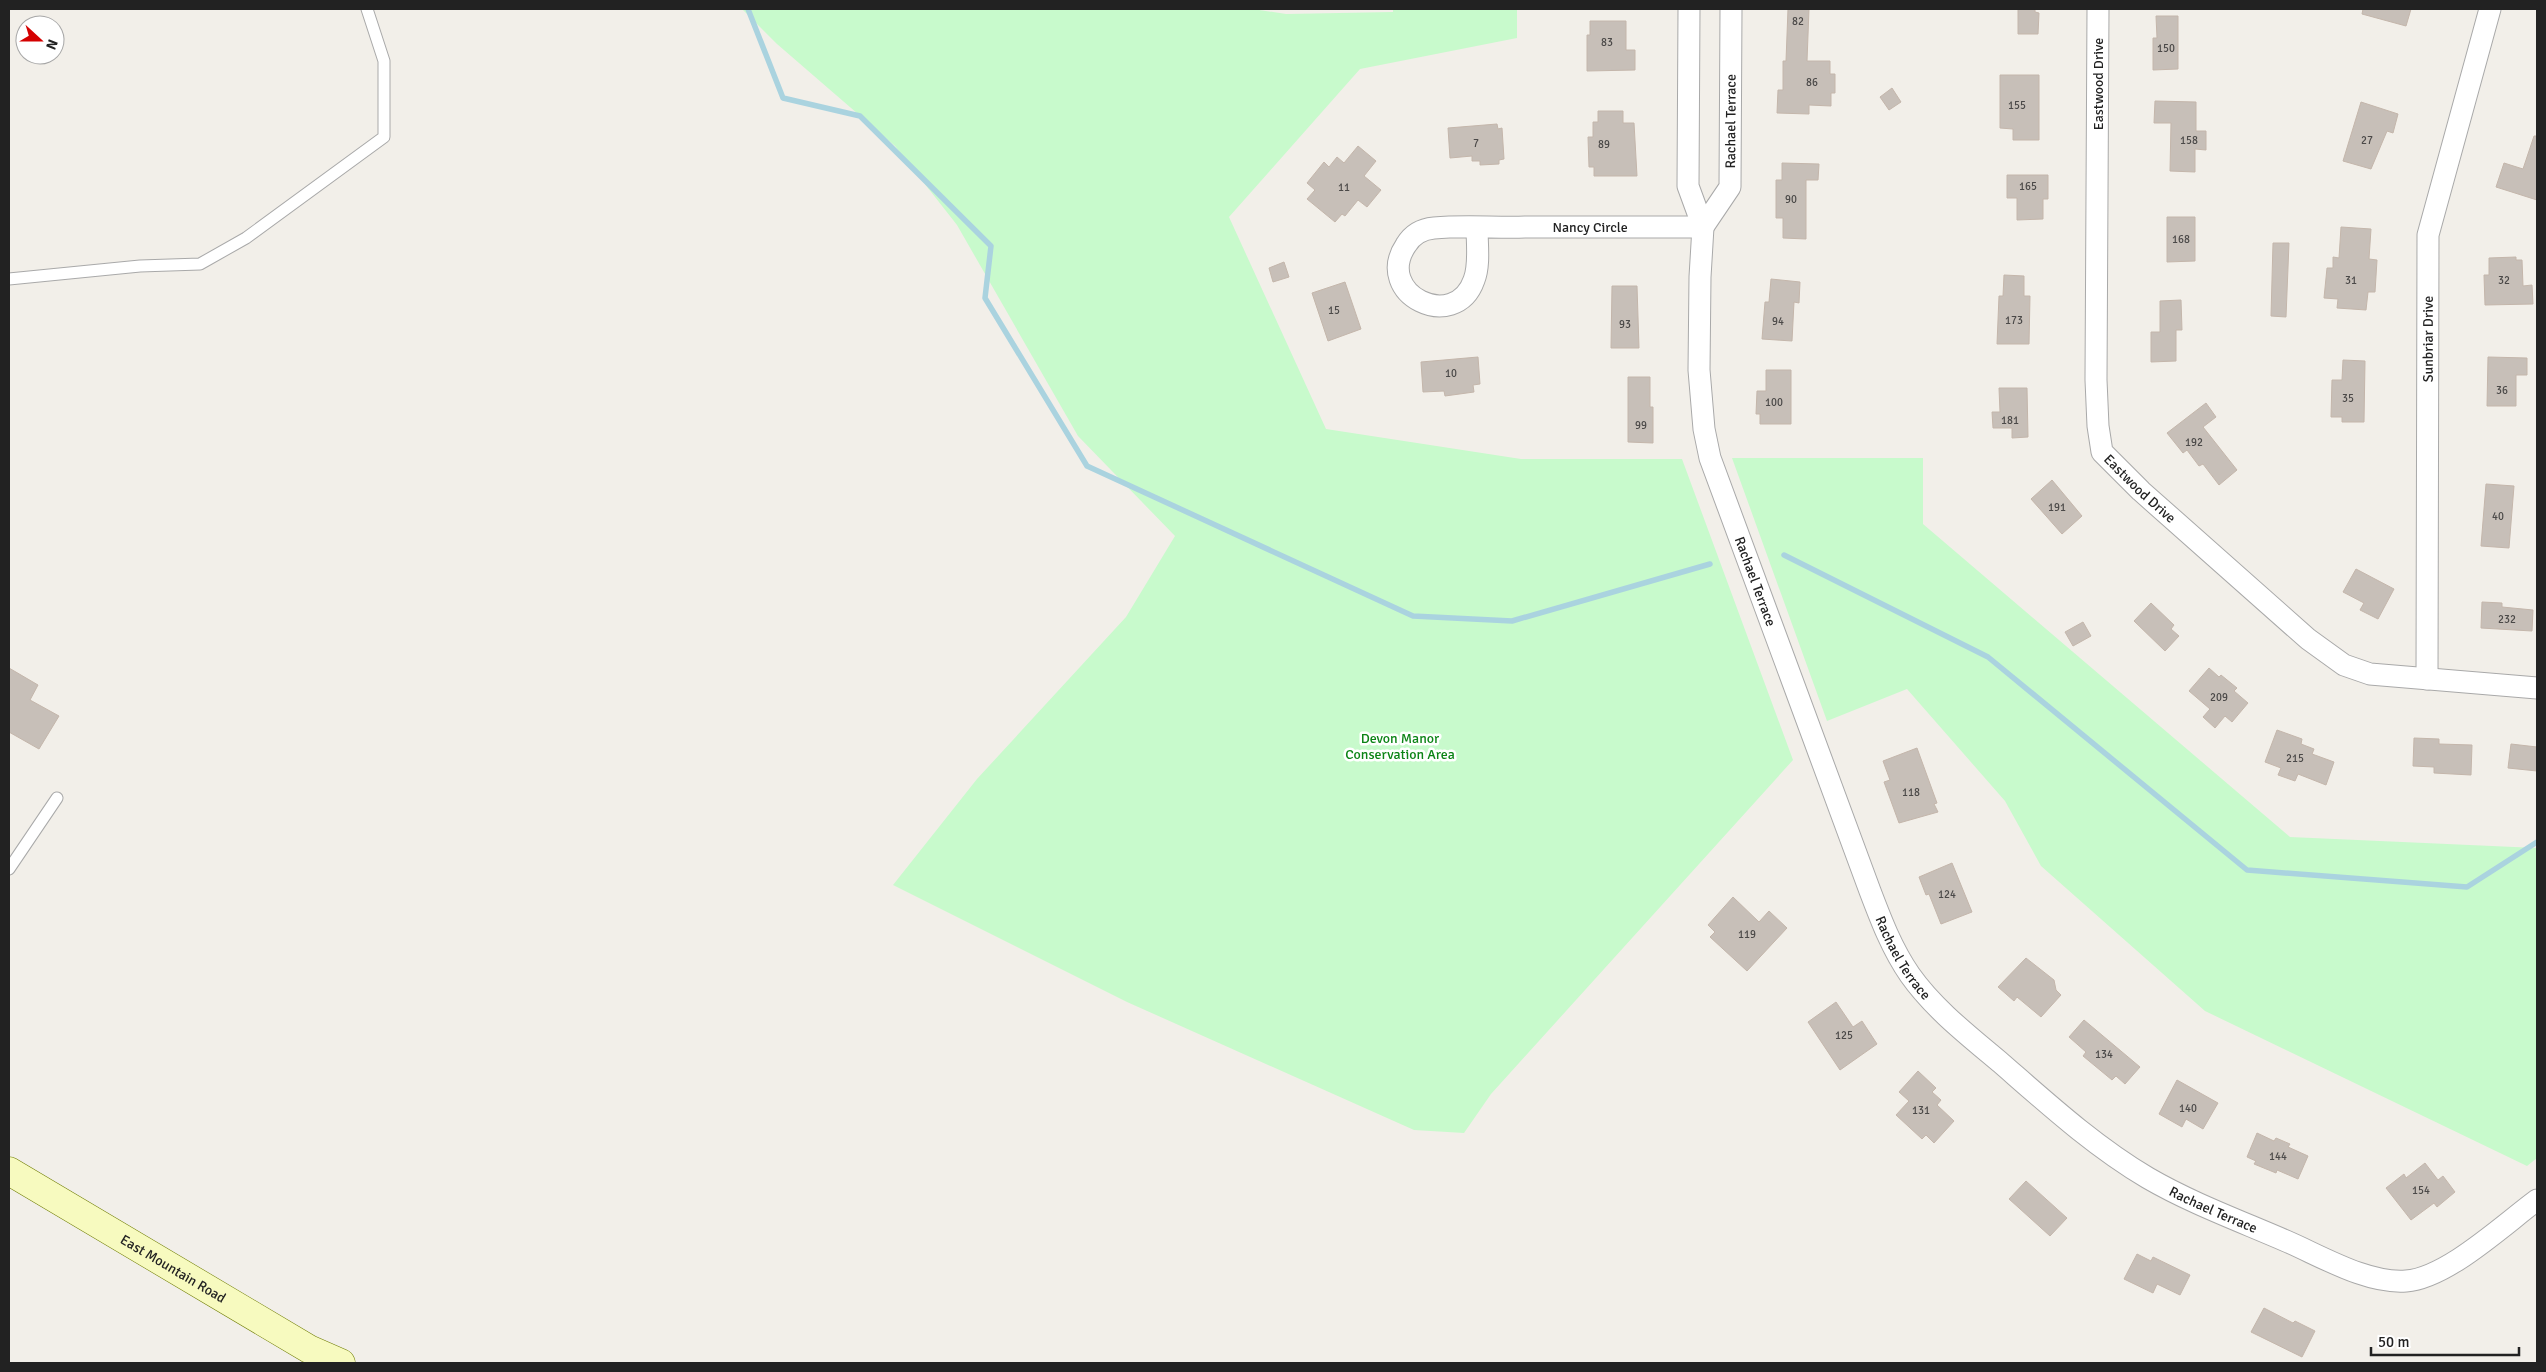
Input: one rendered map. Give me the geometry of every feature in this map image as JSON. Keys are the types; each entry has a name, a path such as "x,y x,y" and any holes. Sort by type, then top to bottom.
{"main road":[{"name":"East Mountain Road","path":"9,1171 309,1349 341,1363"}],"street":[{"name":"Rachael Terrace","path":"1689,9 1688,186 1703,227 1700,277 1699,370 1704,429 1710,458 1876,907 1899,956 1925,993 1954,1023 2064,1118 2128,1166 2188,1198 2370,1277 2403,1282 2426,1278 2437,1273 2537,1200"},
{"name":"Rachael Terrace","path":"1703,227 1730,186 1731,9"},
{"name":"Eastwood Drive","path":"2098,9 2096,380 2098,426 2102,452 2142,491 2269,605 2308,639 2344,665 2370,674 2537,688"},
{"name":"Sunbriar Drive","path":"2427,678 2428,236 2490,9"},
{"name":"Nancy Circle","path":"1477,228 1703,227"}],"lane":[{"path":"9,279 140,266 200,264 246,238 384,137 384,61 368,9"},
{"path":"9,869 57,798"}],"green space":[{"name":"Devon Manor Conservation Area","path":"742,9 1253,9 1286,14 1393,12 1393,9 1517,9 1517,38 1360,69 1229,217 1326,429 1521,459 1682,459 1793,760 1491,1094 1464,1133 1414,1130 1127,1002 893,885 977,779 1126,617 1175,536 1078,436 957,225 895,146 777,44"},
{"path":"1732,458 1923,458 1923,524 2290,837 2537,848 2537,1158 2527,1166 2205,1011 2041,866 2005,801 1907,689 1827,721"}],"building":[{"path":"1788,9 1809,9 1807,61 1830,61 1830,74 1835,74 1835,93 1831,93 1831,106 1809,105 1809,114 1777,113 1778,90 1783,90 1783,61 1786,61"},
{"path":"2018,9 2035,9 2035,12 2039,13 2038,34 2018,34"},
{"path":"2363,9 2411,9 2406,26 2362,14"},
{"path":"2156,16 2178,16 2178,69 2153,70 2153,38 2157,38"},
{"path":"1590,21 1626,21 1626,50 1635,50 1635,70 1587,71 1587,35 1590,35"},
{"path":"2000,75 2039,75 2039,140 2013,140 2013,129 2000,128"},
{"path":"1892,88 1901,102 1889,110 1880,97"},
{"path":"2155,101 2196,102 2196,131 2206,131 2206,150 2195,149 2195,172 2170,171 2171,123 2154,123"},
{"path":"2361,102 2398,114 2393,133 2387,131 2371,169 2343,161"},
{"path":"1598,111 1623,111 1623,123 1634,123 1637,176 1594,176 1594,167 1589,167 1588,137 1593,137 1593,122 1598,122"},
{"path":"1497,124 1498,129 1502,128 1504,159 1499,160 1499,164 1480,165 1480,161 1472,161 1472,156 1450,158 1448,128"},
{"path":"2534,136 2537,136 2537,200 2496,187 2504,163 2523,169"},
{"path":"1358,146 1376,161 1364,176 1381,190 1367,207 1358,200 1345,216 1342,214 1335,222 1307,199 1315,190 1307,183 1324,162 1329,167 1337,157 1344,163"},
{"path":"1782,163 1819,164 1818,180 1806,180 1806,239 1783,238 1783,218 1776,218 1776,180 1782,180"},
{"path":"2007,175 2048,175 2048,199 2043,199 2043,219 2017,220 2017,198 2007,198"},
{"path":"2167,217 2195,217 2195,261 2167,262"},
{"path":"2341,227 2371,229 2369,259 2377,260 2375,292 2368,292 2366,310 2337,308 2338,299 2324,298 2327,268 2333,268 2333,257 2339,258"},
{"path":"2273,243 2289,243 2286,317 2271,316"},
{"path":"2516,257 2516,260 2522,260 2523,286 2532,285 2533,304 2485,305 2484,275 2489,275 2489,258"},
{"path":"1284,262 1289,277 1273,282 1269,268"},
{"path":"2004,275 2024,276 2024,296 2030,296 2029,344 1997,344 1999,296 2003,296"},
{"path":"1771,279 1800,282 1799,303 1794,302 1792,341 1762,339 1765,302 1769,302"},
{"path":"1345,282 1361,329 1328,341 1312,293"},
{"path":"1612,286 1637,286 1639,348 1611,348"},
{"path":"2181,300 2182,330 2176,330 2176,361 2151,362 2151,332 2160,332 2160,301"},
{"path":"1478,357 1480,384 1473,385 1474,392 1445,396 1444,391 1423,392 1421,362"},
{"path":"2488,357 2527,358 2527,375 2516,375 2516,406 2487,406"},
{"path":"2343,360 2365,361 2364,422 2342,422 2342,417 2331,417 2332,380 2342,380"},
{"path":"1766,370 1791,370 1791,424 1760,424 1760,414 1756,414 1757,391 1766,391"},
{"path":"1628,377 1650,377 1650,407 1653,407 1653,443 1628,442"},
{"path":"1999,388 2027,388 2028,437 2012,438 2012,428 1993,428 1992,412 2000,412"},
{"path":"2206,403 2216,417 2203,427 2237,470 2219,485 2203,464 2199,466 2187,450 2183,453 2167,433"},
{"path":"2052,480 2082,516 2062,534 2031,499"},
{"path":"2486,484 2514,486 2509,548 2481,546"},
{"path":"2356,569 2394,589 2378,619 2360,610 2364,603 2343,592"},
{"path":"2482,602 2502,603 2502,607 2533,610 2532,631 2481,628"},
{"path":"2151,603 2174,625 2171,629 2179,636 2165,651 2134,621"},
{"path":"2083,622 2091,636 2073,646 2065,632"},
{"path":"9,668 38,685 30,700 59,716 39,749 9,732"},
{"path":"2209,668 2219,677 2221,675 2237,688 2234,691 2248,703 2232,722 2225,716 2215,728 2203,717 2210,709 2189,691"},
{"path":"2277,730 2302,739 2301,744 2314,749 2312,754 2334,762 2326,785 2298,774 2295,781 2278,775 2281,768 2265,762"},
{"path":"2414,738 2439,739 2439,744 2472,745 2471,775 2434,773 2434,767 2413,766"},
{"path":"2511,744 2537,747 2537,771 2508,768"},
{"path":"1917,748 1937,803 1934,804 1938,812 1899,823 1884,782 1890,780 1883,761"},
{"path":"1952,863 1972,912 1941,924 1929,894 1926,895 1919,877"},
{"path":"1733,897 1759,922 1769,911 1787,928 1747,971 1710,937 1715,932 1708,925"},
{"path":"2026,958 2054,980 2056,990 2061,995 2041,1017 2017,997 2014,1001 1998,987"},
{"path":"1836,1002 1853,1027 1862,1021 1877,1044 1840,1070 1808,1022"},
{"path":"2084,1020 2140,1067 2125,1084 2116,1076 2112,1080 2083,1056 2086,1052 2069,1037"},
{"path":"1918,1071 1936,1088 1932,1092 1941,1100 1937,1105 1954,1121 1934,1143 1926,1135 1922,1139 1896,1115 1909,1101 1899,1092"},
{"path":"2177,1080 2218,1103 2203,1129 2186,1119 2182,1127 2159,1114"},
{"path":"2257,1133 2274,1141 2276,1138 2290,1144 2288,1147 2308,1156 2298,1179 2277,1170 2276,1173 2254,1164 2256,1161 2247,1157"},
{"path":"2425,1163 2438,1180 2443,1176 2455,1192 2437,1207 2434,1203 2411,1220 2386,1188 2404,1174 2406,1178"},
{"path":"2026,1181 2067,1218 2050,1236 2009,1199"},
{"path":"2137,1254 2151,1261 2153,1257 2190,1275 2180,1295 2157,1284 2153,1293 2124,1279"},
{"path":"2264,1308 2293,1323 2295,1321 2315,1331 2302,1357 2251,1332"}],"waterway":[{"path":"748,9 783,98 860,116 991,246 985,298 1087,466 1413,616 1512,621 1710,564"},
{"path":"1784,555 1988,657 2247,870 2467,887 2537,842"}]}
